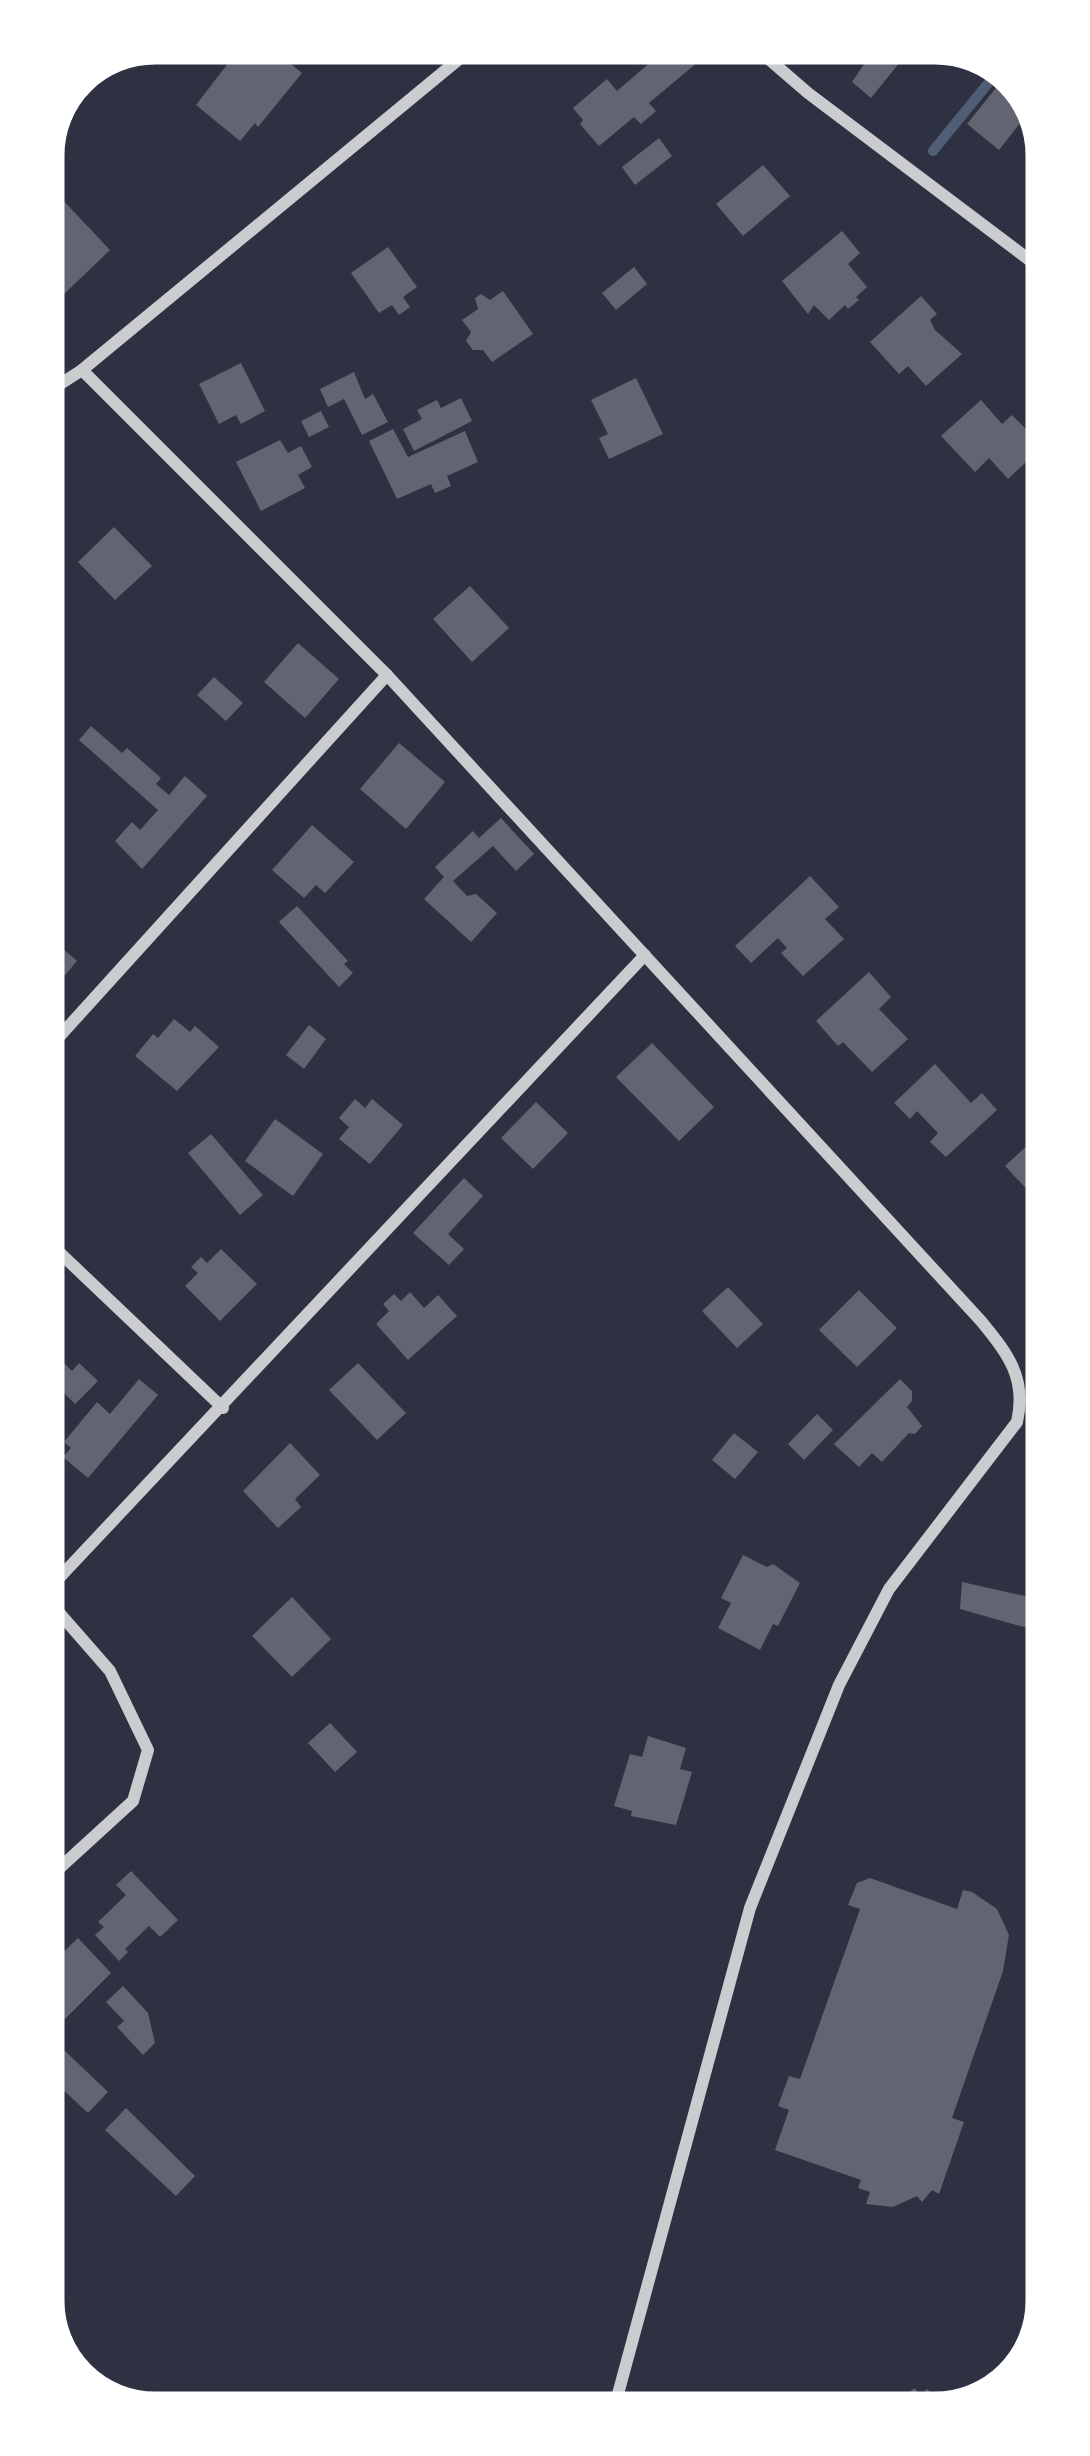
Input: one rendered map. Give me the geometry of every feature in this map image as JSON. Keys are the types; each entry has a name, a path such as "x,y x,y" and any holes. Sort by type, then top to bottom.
{"street":[{"path":"57,386 82,370 462,57"},
{"path":"766,57 1033,263"},
{"path":"82,370 387,675 981,1321 1010,1357 1022,1399 1017,1422 889,1589 838,1685 750,1908 617,2399"},
{"path":"57,1039 387,675"},
{"path":"57,1578 223,1408 645,955"},
{"path":"57,1250 223,1408"},
{"path":"57,1610 110,1671 148,1750 133,1801 57,1870"}],"building":[{"path":"233,57 282,57 302,73 258,127 255,123 240,141 196,105"},
{"path":"650,57 695,57 699,61 649,103 656,111 641,124 634,117 599,146 573,108 607,79 617,91 653,60"},
{"path":"869,57 904,57 871,98 852,82"},
{"path":"1000,82 1025,117 999,150 967,124"},
{"path":"659,138 672,156 635,185 622,167"},
{"path":"763,165 790,196 743,236 716,204"},
{"path":"60,197 110,250 61,297 57,293"},
{"path":"842,231 860,253 848,264 867,287 856,297 859,300 848,309 845,305 829,320 814,305 808,314 782,281"},
{"path":"388,247 417,287 403,297 410,307 399,315 392,305 379,313 351,273"},
{"path":"634,267 647,284 616,310 602,293"},
{"path":"503,291 533,334 492,362 483,350 473,350 466,341 471,332 462,320 478,309 475,298 481,294 490,300"},
{"path":"921,296 937,314 930,320 935,330 962,354 926,386 908,366 899,374 870,342"},
{"path":"241,363 265,411 241,424 236,415 219,424 199,384"},
{"path":"354,372 365,399 373,394 388,422 362,435 344,399 328,407 320,389"},
{"path":"636,378 663,434 609,459 599,438 608,434 591,400"},
{"path":"461,398 472,421 414,451 403,429 422,419 417,410 437,400 441,408"},
{"path":"981,400 1002,424 1012,415 1033,436 1033,455 1008,479 989,458 975,472 941,436"},
{"path":"321,411 329,427 309,437 301,421"},
{"path":"393,429 408,457 465,431 478,462 447,476 451,486 435,493 431,484 397,499 369,441"},
{"path":"280,440 288,453 301,446 312,467 298,475 305,488 261,511 236,462"},
{"path":"114,527 152,566 115,600 78,562"},
{"path":"470,586 509,628 472,662 433,619"},
{"path":"298,643 339,679 305,718 264,682"},
{"path":"214,677 243,703 226,721 197,695"},
{"path":"91,726 122,753 127,748 161,778 156,784 169,795 185,776 207,796 142,869 115,841 132,822 140,830 158,810 79,740"},
{"path":"399,743 445,782 406,829 360,789"},
{"path":"501,818 534,854 516,871 493,846 453,881 467,896 476,894 497,913 471,942 424,899 444,877 435,867 473,831 479,838"},
{"path":"312,825 354,862 325,893 316,885 304,898 272,870"},
{"path":"810,876 839,907 825,919 844,939 803,976 781,953 787,948 778,938 751,963 735,946"},
{"path":"297,906 348,961 344,964 353,973 339,987 279,922"},
{"path":"57,944 77,961 57,982"},
{"path":"869,972 891,997 879,1009 908,1039 872,1072 843,1042 838,1046 816,1021"},
{"path":"174,1019 190,1032 195,1026 219,1047 177,1091 135,1056"},
{"path":"309,1025 326,1039 304,1069 286,1055"},
{"path":"652,1043 714,1107 679,1141 616,1077"},
{"path":"935,1064 971,1103 982,1093 997,1110 946,1157 930,1142 938,1133 917,1111 910,1119 894,1103"},
{"path":"355,1099 365,1108 372,1099 403,1125 370,1164 339,1139 349,1127 339,1118"},
{"path":"536,1102 568,1133 533,1169 501,1138"},
{"path":"275,1119 323,1154 293,1196 245,1161"},
{"path":"211,1134 263,1195 240,1215 188,1153"},
{"path":"1033,1140 1033,1196 1005,1166"},
{"path":"464,1178 483,1196 448,1234 464,1249 449,1265 413,1233"},
{"path":"221,1249 257,1284 220,1321 185,1286 198,1273 191,1267 201,1257 207,1263"},
{"path":"728,1287 763,1324 737,1348 702,1311"},
{"path":"859,1290 897,1328 857,1367 819,1330"},
{"path":"410,1292 424,1308 438,1295 457,1316 408,1360 376,1324 389,1311 383,1304 394,1294 401,1301"},
{"path":"57,1358 72,1371 79,1363 98,1381 75,1404 57,1386"},
{"path":"358,1363 406,1413 377,1440 329,1390"},
{"path":"139,1379 158,1395 88,1478 63,1457 71,1448 64,1442 97,1402 110,1414"},
{"path":"900,1379 912,1391 907,1407 922,1426 882,1462 872,1453 859,1467 834,1444"},
{"path":"817,1414 833,1430 804,1460 788,1444"},
{"path":"734,1433 758,1452 735,1479 712,1460"},
{"path":"290,1443 320,1475 295,1499 301,1507 278,1528 243,1491"},
{"path":"743,1555 767,1567 773,1564 800,1583 760,1650 718,1628 731,1603 721,1598"},
{"path":"962,1582 1033,1598 1033,1630 960,1609"},
{"path":"292,1597 331,1639 292,1677 252,1636"},
{"path":"330,1723 357,1752 335,1772 308,1743"},
{"path":"648,1736 686,1748 680,1769 692,1772 676,1825 631,1816 632,1811 614,1806 630,1754 642,1757"},
{"path":"131,1871 178,1920 160,1937 149,1926 119,1961 95,1935 104,1927 98,1922 126,1895 116,1885"},
{"path":"870,1878 957,1909 963,1890 972,1892 997,1909 1009,1935 1003,1971 952,2118 964,2122 939,2194 932,2190 922,2202 917,2196 893,2207 866,2204 870,2192 858,2188 861,2180 775,2150 789,2110 778,2106 789,2076 800,2079 860,1909 848,1905 857,1883"},
{"path":"78,1938 111,1973 60,2024 57,2021 57,1958"},
{"path":"123,1986 148,2013 155,2043 143,2055 117,2027 124,2021 106,2002"},
{"path":"65,2051 108,2092 88,2113 57,2084 57,2060"},
{"path":"126,2108 195,2176 176,2196 105,2130"},
{"path":"914,2388 921,2395 927,2389 937,2399 935,2399 904,2399"}],"waterway":[{"path":"933,151 994,76"}]}
